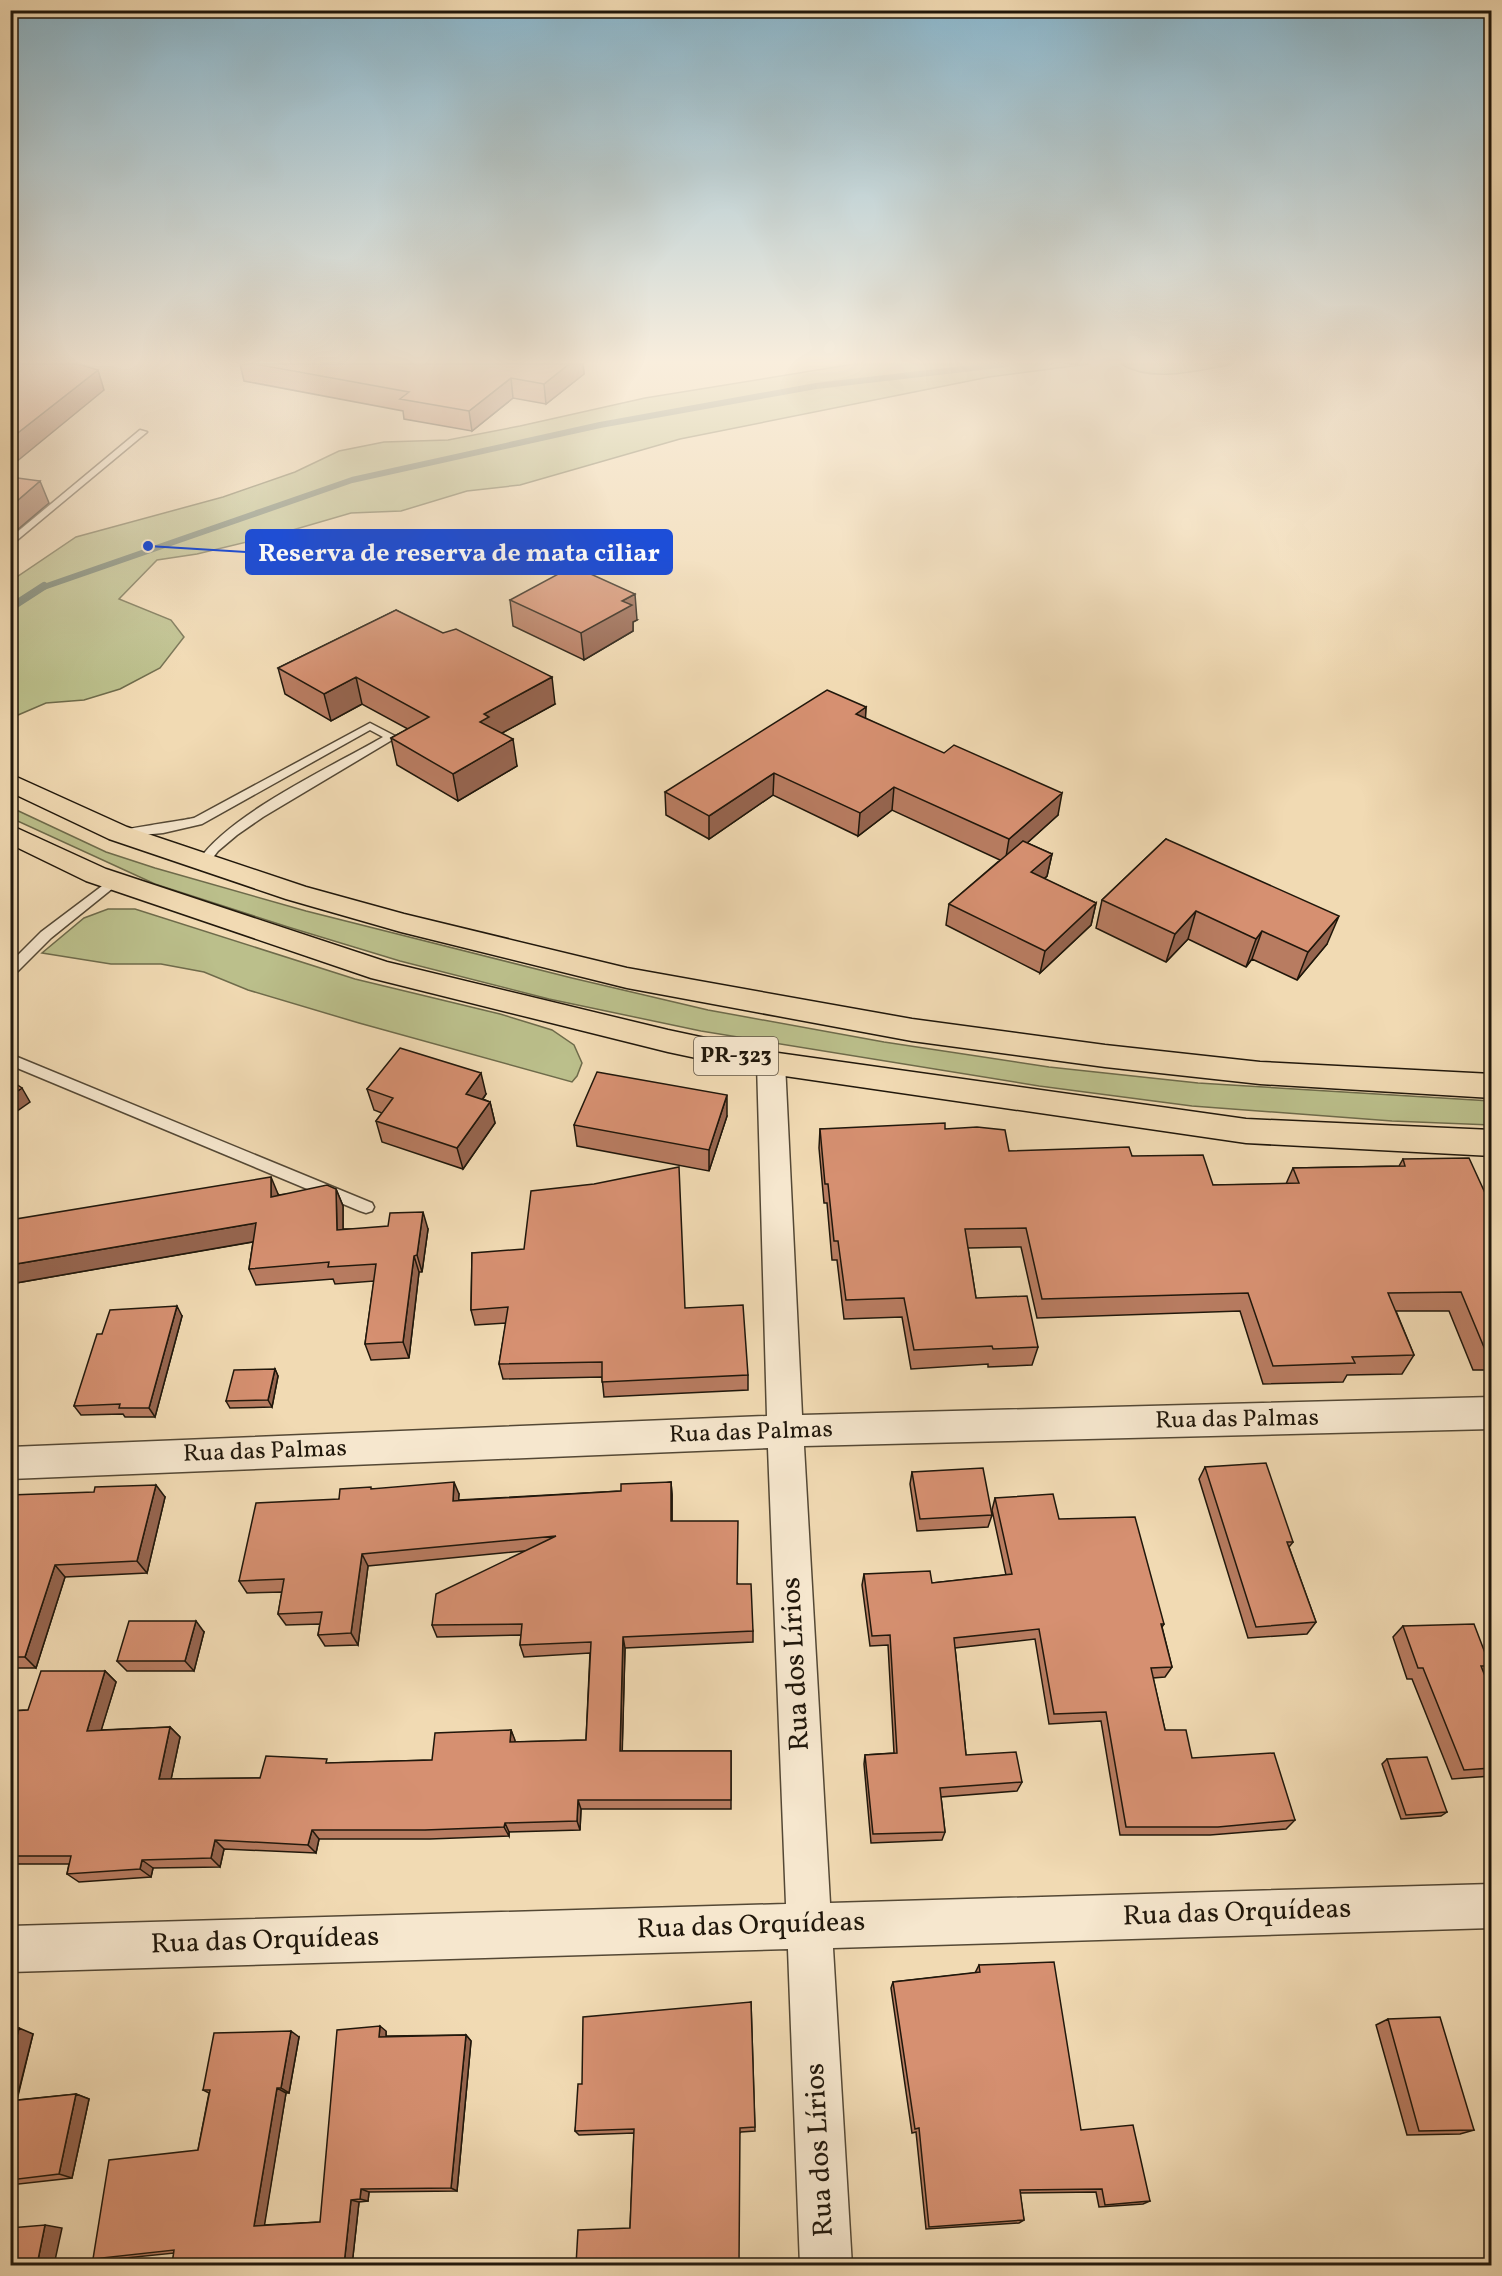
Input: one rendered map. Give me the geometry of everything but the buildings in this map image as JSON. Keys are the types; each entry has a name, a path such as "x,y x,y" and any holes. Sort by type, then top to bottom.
{"highway":[{"name":"PR-323","path":"10,782 117,833 296,893 401,923 627,978 912,1030 1105,1056 1249,1071 1491,1086"},
{"path":"10,795 117,833"},
{"name":"PR-323","path":"10,833 105,878 381,971 668,1041 771,1063 1246,1131 1491,1143"},
{"path":"10,857 105,878"}],"street":[{"name":"Rua dos Lírios","path":"771,1063 785,1431 826,2265"},
{"name":"Rua das Palmas","path":"10,1463 785,1431 1491,1413"},
{"name":"Rua das Orquídeas","path":"10,1949 808,1924 1491,1906"}],"lane":[{"path":"10,543 97,470"},
{"path":"117,833 163,830 198,821 370,726 391,738 242,825 217,843 204,861"},
{"path":"10,971 105,878"},
{"path":"10,1059 366,1206"}],"green space":[{"path":"571,470 520,485 467,491 401,511 351,513 272,536 197,554 157,560 119,599 171,620 184,637 160,668 120,689 84,700 46,703 11,718 11,581 76,537 223,497 295,472"},
{"path":"10,807 106,852 155,868 306,911 708,1010 884,1042 1049,1067 1198,1083 1491,1101 1491,1125 1392,1121 1192,1106 1039,1086 701,1031 549,999 400,961 155,884 11,818"},
{"path":"108,909 135,909 355,979 500,1014 552,1030 574,1045 582,1063 572,1082 248,990 204,972 161,964 111,964 42,953 84,918"}],"waterway":[{"path":"41,588 352,480 396,470"},
{"path":"10,608 44,586"}],"place":[{"name":"Reserva de reserva de mata ciliar","path":"148,546"}]}
